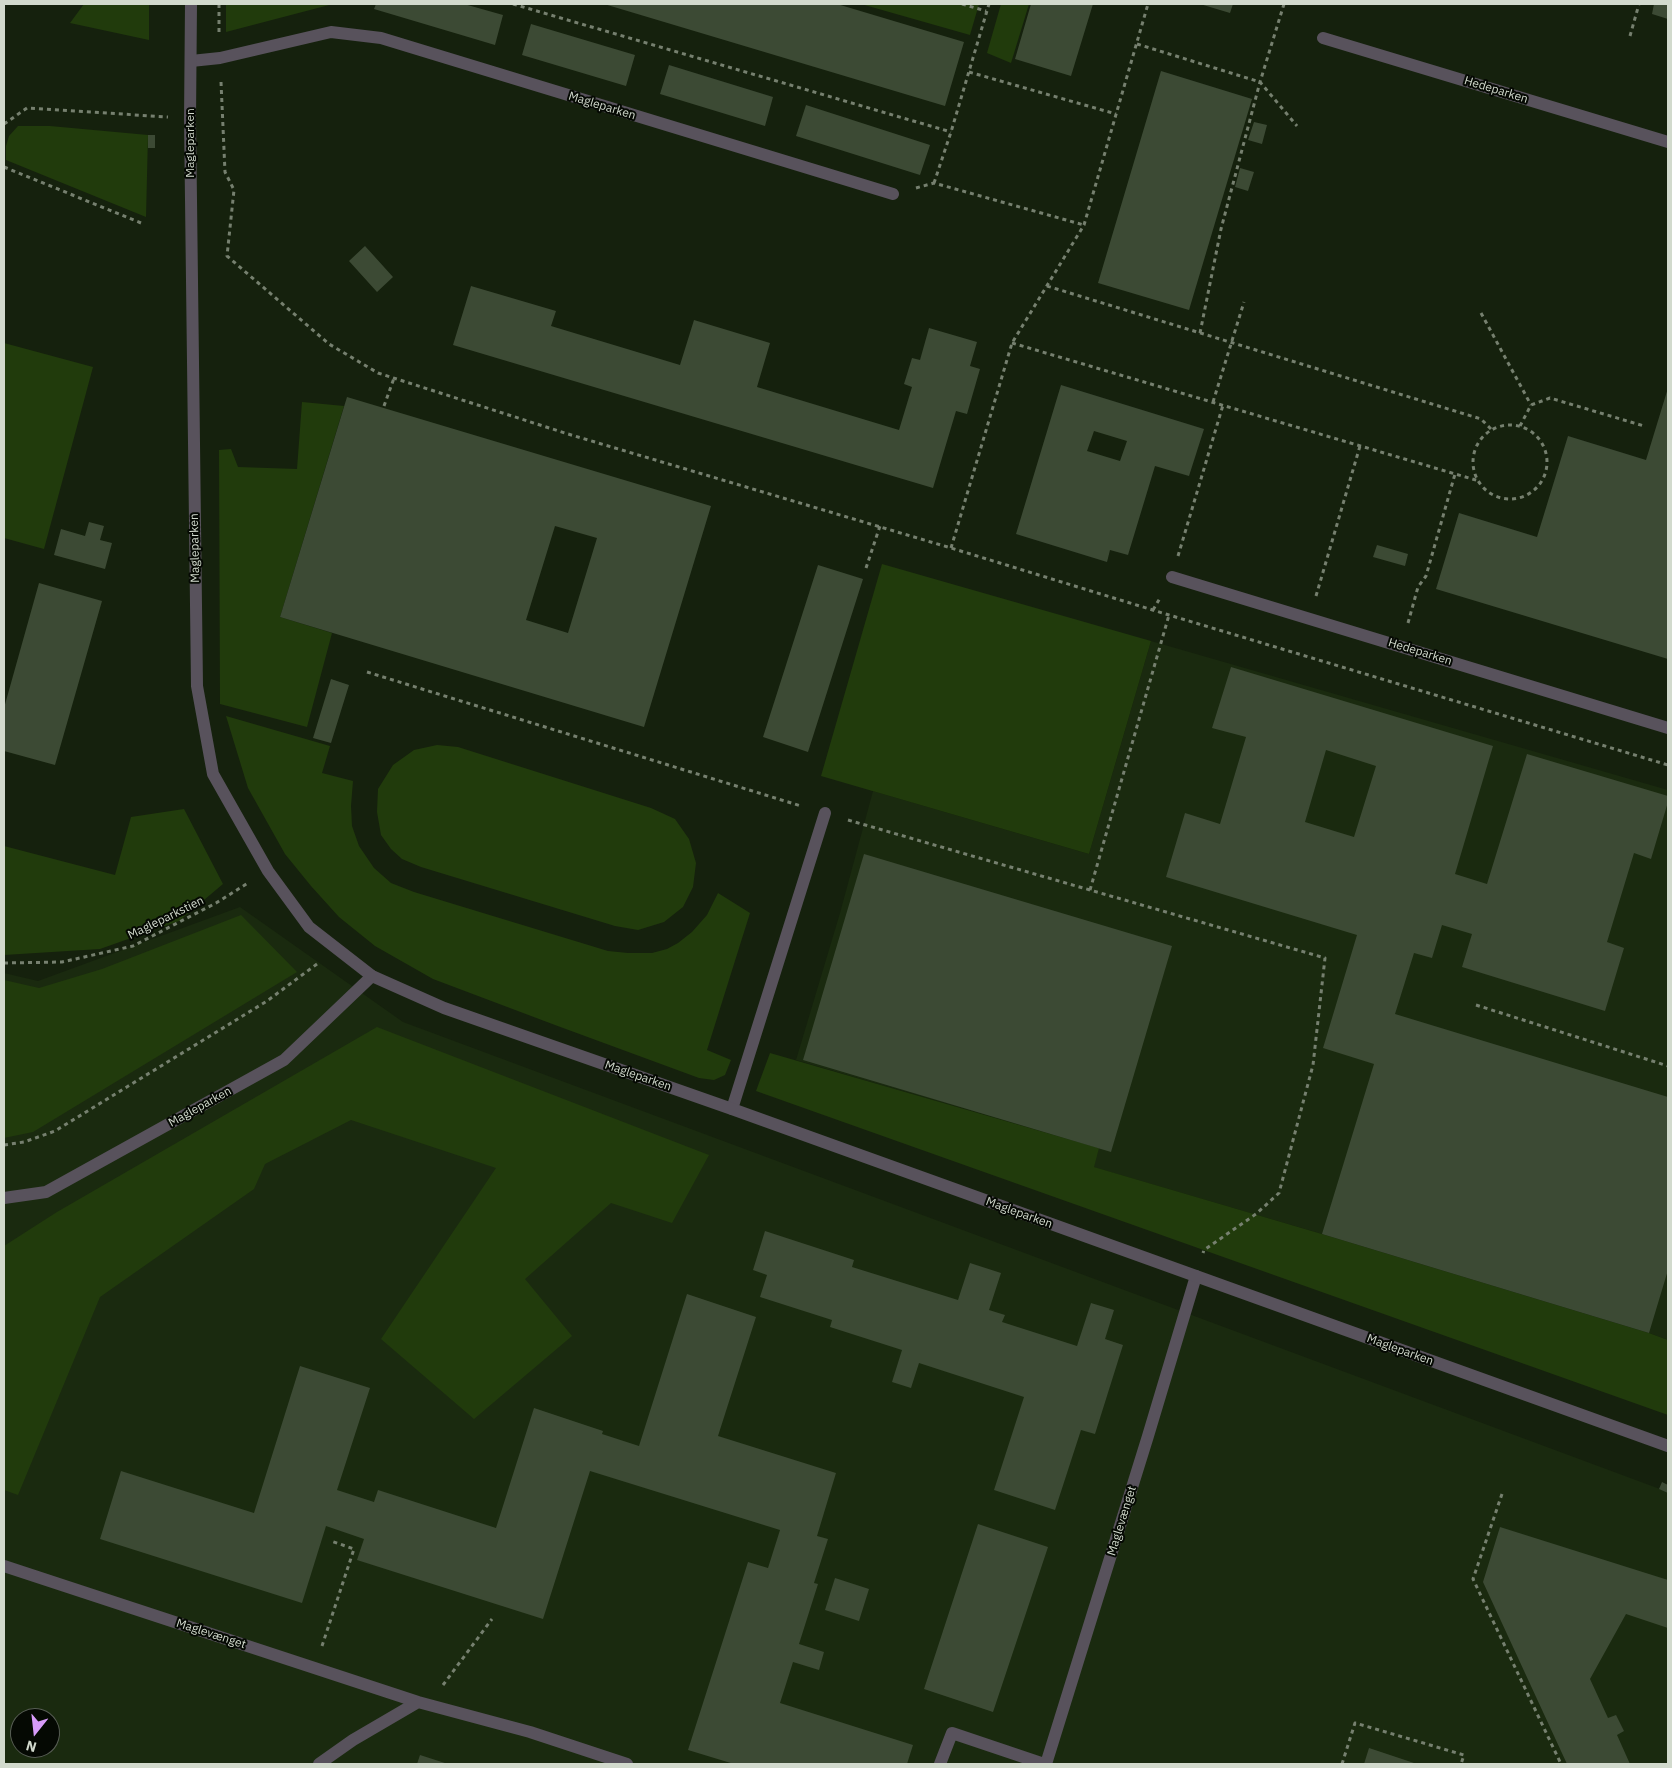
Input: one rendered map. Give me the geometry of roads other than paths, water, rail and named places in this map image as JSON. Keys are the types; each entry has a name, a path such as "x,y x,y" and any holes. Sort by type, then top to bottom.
{"street":[{"name":"Magleparken","path":"191,4 190,118 197,686 213,774 268,871 309,927 372,976 444,1008 732,1109 1668,1446"},
{"name":"Magleparken","path":"191,60 220,58 331,32 381,38 893,194"},
{"name":"Hedeparken","path":"1324,38 1668,142"},
{"name":"Hedeparken","path":"1172,577 1668,728"},
{"path":"732,1109 825,813"},
{"name":"Magleparken","path":"4,1198 46,1192 284,1060 372,976"},
{"name":"Maglevænget","path":"1045,1764 1196,1276"},
{"name":"Maglevænget","path":"4,1566 418,1702 530,1732 627,1764"},
{"path":"319,1764 354,1740 418,1702"},
{"path":"940,1764 952,1733 1045,1764"}]}
